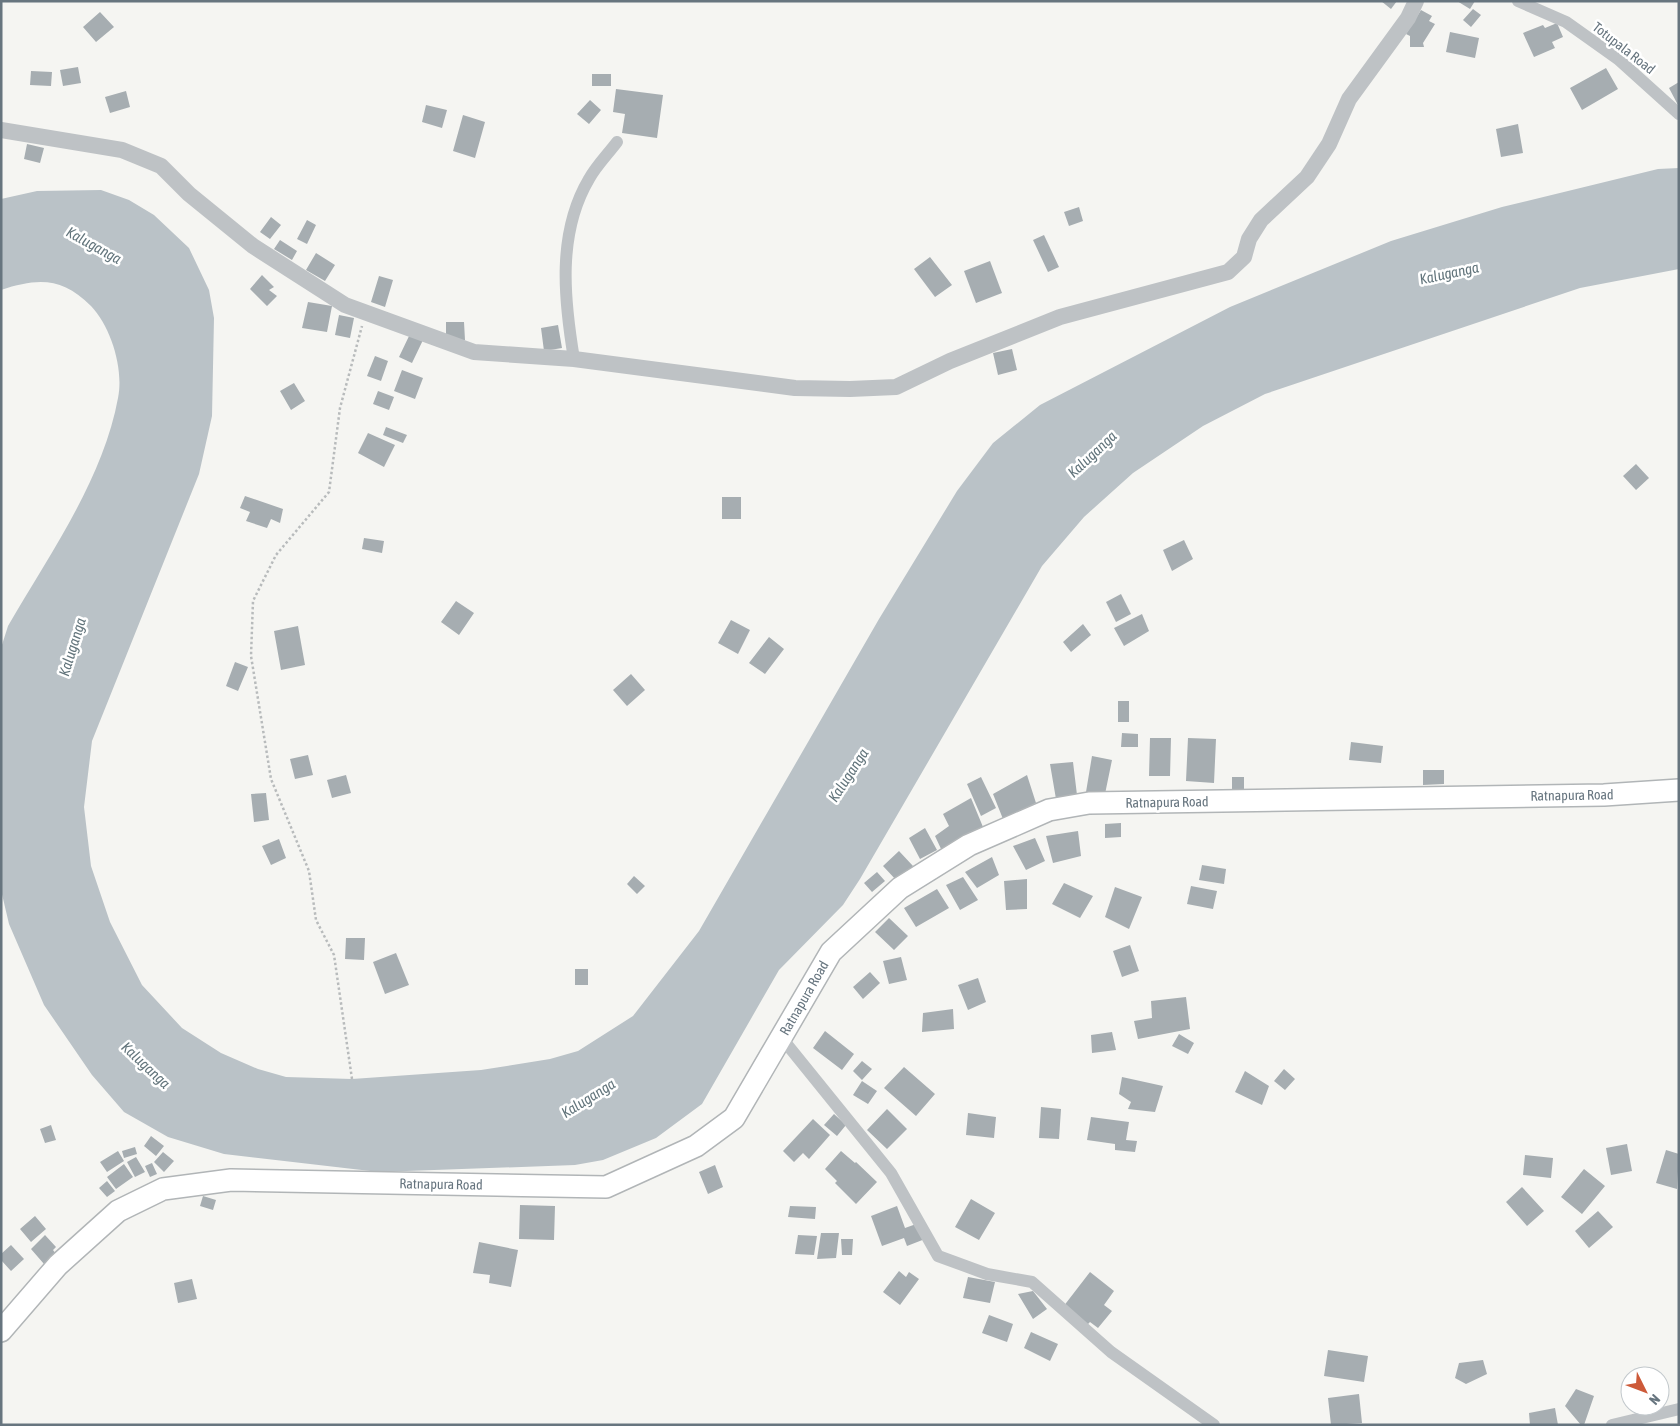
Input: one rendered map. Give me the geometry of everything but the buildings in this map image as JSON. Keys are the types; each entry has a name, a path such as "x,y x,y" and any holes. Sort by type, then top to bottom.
{"highway":[{"name":"Ratnapura Road","path":"1,1331 58,1265 118,1211 163,1189 232,1180 606,1187 696,1146 734,1118 831,952 900,888 969,845 1049,810 1089,803 1604,795 1679,790"}],"street":[{"path":"1,130 122,150 160,166 190,194 253,246 345,305 474,352 574,359 795,388 850,389 896,386 950,361 1060,317 1228,272 1244,257 1249,239 1261,220 1307,177 1329,144 1349,99 1408,18 1416,1"},
{"name":"Totupala Road","path":"1518,1 1566,22 1618,59 1679,114"},
{"path":"574,359 569,327 565,260 572,214 589,178 617,142"},
{"path":"782,1037 891,1173 938,1256 986,1274 1032,1282 1111,1352 1214,1425"},
{"path":"1612,1425 1679,1409"}],"path":[{"path":"352,1079 334,955 316,920 308,871 271,780 251,656 253,601 276,555 329,492 340,408 365,312"}],"water":[{"name":"Kaluganga","path":"1679,168 1679,269 1580,288 1265,394 1203,426 1133,473 1084,517 1042,566 843,905 779,970 702,1104 656,1138 603,1160 575,1165 379,1172 224,1154 168,1137 124,1112 92,1075 44,1005 9,924 1,890 1,648 8,626 73,516 100,458 111,428 118,398 119,374 114,349 104,325 91,306 80,296 60,285 38,282 1,290 1,199 37,191 101,190 129,200 154,215 189,248 209,290 214,318 212,416 199,474 92,741 84,807 91,866 110,922 142,985 182,1028 221,1053 258,1069 286,1077 352,1079 481,1070 550,1059 578,1051 633,1016 699,931 879,619 957,491 993,443 1040,405 1230,307 1391,241 1502,207 1658,169"}]}
